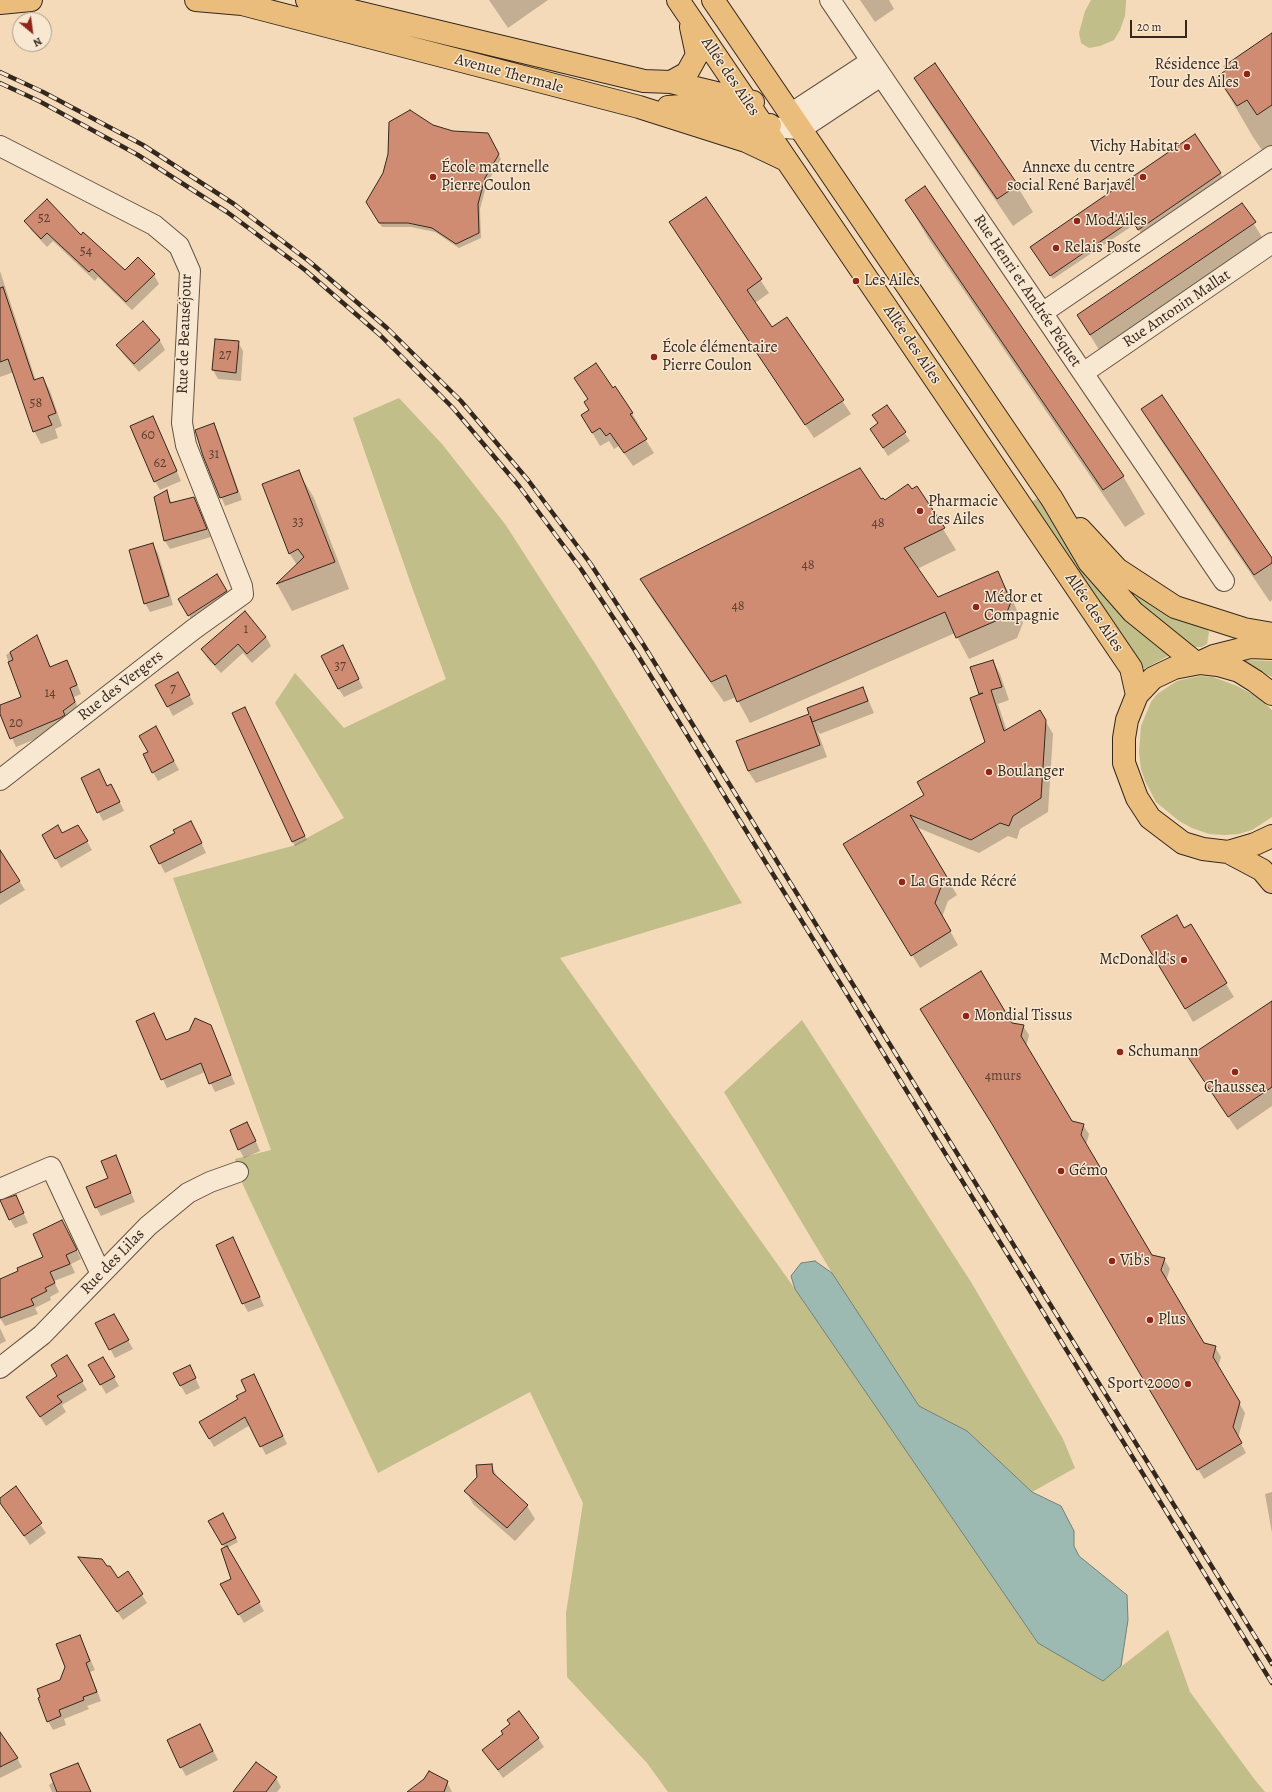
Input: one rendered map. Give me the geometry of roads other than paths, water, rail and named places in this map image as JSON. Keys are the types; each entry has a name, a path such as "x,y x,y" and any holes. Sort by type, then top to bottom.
{"main road":[{"path":"0,3 31,0"},
{"name":"Avenue Thermale","path":"196,0 235,2 646,109 746,141 786,160"},
{"path":"306,0 354,13"},
{"name":"Allée des Ailes","path":"678,0 1130,668 1137,694"},
{"name":"Allée des Ailes","path":"713,0 1052,499 1089,562 1133,612 1198,663"},
{"name":"Avenue Thermale","path":"354,13 644,81 671,82 745,99 795,122"},
{"path":"671,82 687,73 697,55 690,18"},
{"path":"646,109 682,106 764,128 795,122"},
{"path":"1052,499 1117,569 1174,607 1244,629 1272,634"},
{"path":"1272,648 1250,647 1214,656 1198,663 1174,668 1153,678 1137,694 1127,720 1124,738 1124,763 1137,798 1150,818 1183,843 1204,849 1228,852 1262,870 1272,882"},
{"path":"1198,663 1218,665 1239,671 1272,694"},
{"path":"1228,852 1255,844 1272,836"}],"street":[{"name":"Avenue Thermale","path":"329,0 354,13"},
{"name":"Rue Henri et Andrée Péquet","path":"830,0 1224,581"},
{"path":"795,122 876,68"},
{"name":"Rue de Beauséjour","path":"0,146 154,225 180,246 190,271 182,423 186,445 242,586 243,594"},
{"path":"1042,313 1272,156"},
{"name":"Rue Antonin Mallat","path":"1083,373 1271,245"},
{"name":"Rue des Vergers","path":"0,780 194,629 243,594"},
{"path":"0,1189 51,1167 101,1274"},
{"name":"Rue des Lilas","path":"0,1368 42,1335 148,1226 188,1193 210,1182 238,1172"}],"water":[{"path":"815,1261 832,1273 919,1406 967,1431 1032,1492 1061,1506 1074,1531 1074,1546 1079,1556 1127,1595 1128,1620 1121,1666 1103,1681 1038,1643 795,1289 791,1276 801,1263"}],"railway":[{"path":"0,72 43,92 143,145 234,204 310,262 387,328 461,401 528,480 590,563 643,644 1272,1664"},
{"path":"0,83 39,101 138,155 227,212 305,270 380,335 453,408 519,486 581,569 634,649 1272,1683"}],"place":[{"name":"Résidence La Tour des Ailes","path":"1247,74"},
{"name":"Vichy Habitat","path":"1187,147"},
{"name":"École maternelle Pierre Coulon","path":"433,177"},
{"name":"Annexe du centre social René Barjavel","path":"1143,177"},
{"name":"Mod'Ailes","path":"1077,221"},
{"name":"Relais Poste","path":"1056,248"},
{"name":"Les Ailes","path":"856,281"},
{"name":"École élémentaire Pierre Coulon","path":"654,357"},
{"name":"Pharmacie des Ailes","path":"920,511"},
{"name":"Médor et Compagnie","path":"976,607"},
{"name":"Boulanger","path":"989,772"},
{"name":"La Grande Récré","path":"902,882"},
{"name":"McDonald's","path":"1184,960"},
{"name":"Mondial Tissus","path":"966,1016"},
{"name":"Schumann","path":"1120,1052"},
{"name":"Chaussea","path":"1235,1072"},
{"name":"Gémo","path":"1061,1171"},
{"name":"Vib's","path":"1112,1261"},
{"name":"Plus","path":"1150,1320"},
{"name":"Sport 2000","path":"1188,1384"}]}
